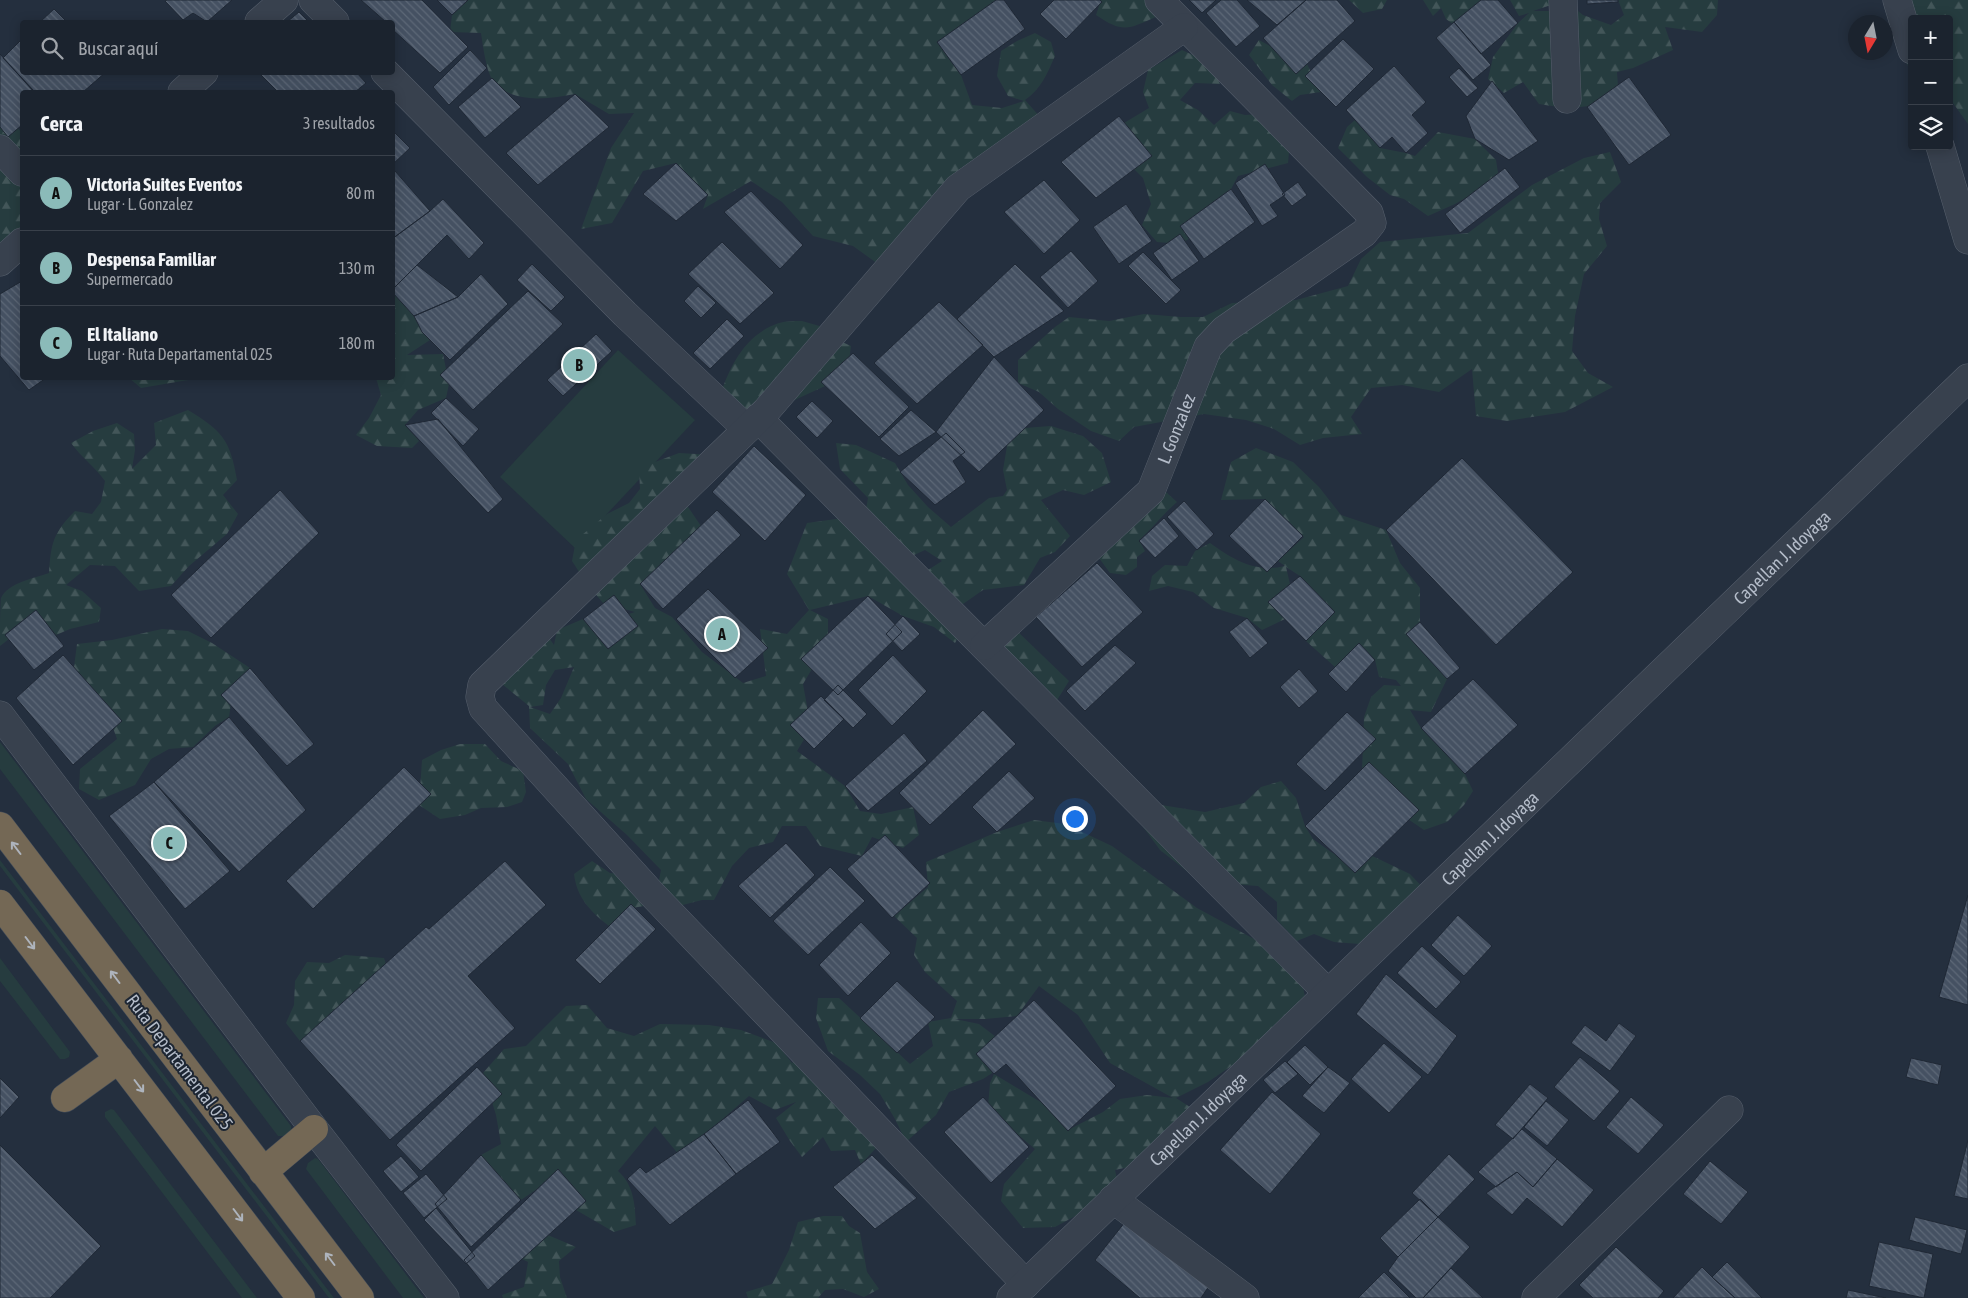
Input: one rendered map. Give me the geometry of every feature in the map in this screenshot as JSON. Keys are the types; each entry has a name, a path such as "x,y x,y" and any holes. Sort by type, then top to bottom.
{"highway":[{"name":"Ruta Departamental 025","path":"0,826 360,1298"},
{"path":"0,904 301,1298"},
{"path":"65,1098 119,1059"},
{"path":"263,1172 314,1129"}],"street":[{"path":"261,20 284,0"},
{"path":"313,0 333,20"},
{"path":"1018,1291 483,708 480,697 482,685 753,423 958,188 1184,27 1159,0"},
{"path":"1563,0 1567,99"},
{"path":"1897,0 1908,37"},
{"name":"L. Gonzalez","path":"984,646 1151,491 1208,347 1224,330 1364,233 1372,222 1369,213 1184,27"},
{"path":"184,90 201,75"},
{"path":"388,75 625,314 753,423 984,646 1328,993"},
{"path":"0,149 20,170"},
{"path":"1941,150 1968,240"},
{"path":"0,262 20,244"},
{"name":"Capellan J. Idoyaga","path":"1018,1291 1968,378"},
{"path":"0,715 314,1129 445,1298"},
{"path":"1536,1298 1728,1110"},
{"path":"1113,1200 1245,1298"}],"green space":[{"path":"468,0 1003,0 937,42 961,75 972,105 1002,108 1024,101 1008,96 997,76 1001,51 1035,33 1051,42 1055,56 1039,86 1025,100 1041,118 885,269 853,246 813,236 782,202 751,181 703,209 708,195 676,163 643,171 612,223 581,229 611,148 634,113 609,114 575,94 530,98 509,93 500,87 492,79 488,69 481,33 450,32 452,15"},
{"path":"1101,0 1155,0 1158,16 1140,24 1126,28 1120,27 1096,15"},
{"path":"1349,0 1387,0 1382,9 1363,13"},
{"path":"1423,0 1493,0 1460,29 1446,19 1441,8 1433,16"},
{"path":"1510,0 1566,0 1533,11 1555,11 1573,7 1583,15 1611,25 1624,15 1618,0 1718,0 1717,15 1702,32 1665,27 1673,50 1633,68 1617,72 1618,86 1610,101 1591,106 1558,107 1539,104 1523,82 1504,93 1488,79 1493,57 1518,23 1529,13 1519,16"},
{"path":"1889,0 1968,0 1968,124 1953,103 1953,15 1908,15 1908,66 1902,54"},
{"path":"1259,40 1270,46 1289,47 1307,64 1321,92 1300,95 1292,101 1272,85 1249,55"},
{"path":"1182,50 1210,63 1220,84 1195,83 1180,100 1198,110 1214,125 1230,111 1245,115 1291,112 1295,125 1290,140 1288,163 1238,176 1231,189 1198,213 1199,233 1180,244 1157,242 1142,225 1151,204 1143,178 1127,162 1119,126 1149,108 1143,92 1148,70"},
{"path":"0,113 11,120 20,131 20,233 0,251"},
{"path":"1355,120 1380,148 1415,156 1438,132 1475,139 1496,160 1499,179 1455,204 1428,216 1404,199 1390,195 1367,177 1338,148 1347,127"},
{"path":"1610,152 1621,182 1600,203 1599,219 1607,246 1584,274 1575,316 1572,351 1588,373 1613,387 1565,412 1507,421 1476,416 1472,369 1439,392 1402,385 1371,388 1351,417 1362,434 1323,438 1300,445 1274,429 1246,420 1204,414 1134,427 1119,441 1091,431 1058,409 1039,392 1018,383 1018,360 1069,317 1109,321 1144,314 1203,317 1232,303 1296,300 1348,286 1361,259 1380,242 1468,233 1532,185 1584,158"},
{"path":"395,295 414,316 430,340 407,355 443,354 449,384 446,398 418,410 405,425 419,441 412,448 377,446 356,435 369,418 381,395 377,380 395,380"},
{"path":"802,321 823,327 829,336 851,346 847,376 788,403 744,416 719,399 733,364 748,343 767,328 779,323"},
{"path":"618,350 695,420 575,548 500,477"},
{"path":"131,380 188,380 141,388"},
{"path":"188,410 217,431 223,438 231,455 237,480 223,495 238,514 227,534 189,566 171,586 139,591 115,566 90,565 66,585 82,591 101,608 99,622 70,629 56,635 36,610 5,634 9,639 0,646 1,598 4,593 15,585 49,573 52,546 62,526 75,511 92,514 101,502 105,481 71,443 93,431 117,423 134,434 135,450 132,469 156,445 154,423"},
{"path":"1051,426 1083,436 1102,453 1111,482 1084,495 1063,490 1041,500 1070,536 1055,552 1040,558 1024,585 983,590 963,604 933,586 928,570 942,561 925,550 901,561 965,626 955,643 934,627 903,616 868,596 810,610 828,619 828,642 803,684 811,728 797,751 845,786 860,811 881,814 913,807 919,835 903,848 872,837 862,856 820,846 806,826 782,826 773,842 749,848 732,866 714,900 702,900 679,906 657,890 661,870 627,835 586,799 568,764 530,728 529,706 502,684 545,632 554,645 557,630 583,619 608,649 638,626 629,614 635,612 603,603 587,584 572,561 576,540 607,514 629,503 640,489 639,468 679,453 714,455 684,501 701,526 640,584 655,608 672,617 702,652 743,683 766,676 760,629 787,634 809,610 787,574 807,523 865,515 868,498 840,469 836,443 856,445 895,463 908,485 928,507 951,527 989,498 1003,496 1007,490 1003,470 1008,440 1024,428","holes":["574,667 561,698 550,714 530,707 543,705 546,685 555,670"]},
{"path":"1256,448 1293,462 1319,487 1341,515 1386,530 1400,563 1420,588 1420,622 1406,634 1447,679 1431,712 1410,710 1421,728 1465,774 1473,791 1464,805 1447,822 1424,830 1405,817 1362,771 1364,717 1371,697 1384,685 1401,686 1396,680 1379,677 1375,660 1359,643 1335,667 1306,641 1335,612 1300,576 1286,567 1290,584 1268,602 1285,619 1262,630 1247,618 1214,608 1193,592 1168,586 1149,591 1152,576 1165,565 1187,566 1195,551 1210,543 1245,564 1264,568 1285,566 1278,561 1304,537 1265,499 1221,500 1231,462"},
{"path":"1151,491 1166,492 1177,502 1139,540 1145,551 1137,557 1137,567 1126,575 1110,573 1099,558 1113,540 1131,529 1134,511"},
{"path":"162,629 188,631 212,643 250,668 233,690 229,717 215,726 193,747 169,749 151,759 135,785 99,800 79,789 80,769 117,739 108,714 90,695 74,667 77,644 112,640"},
{"path":"1015,629 1069,681 1057,700 1003,646"},
{"path":"0,742 291,1126 291,1131 286,1136 278,1136 0,769"},
{"path":"460,744 485,744 501,761 523,771 526,792 522,802 507,807 481,808 465,815 440,819 419,805 422,760 441,750"},
{"path":"1281,781 1296,798 1305,826 1313,839 1331,852 1360,867 1362,851 1410,874 1430,895 1400,933 1359,944 1334,942 1314,934 1297,941 1277,920 1277,902 1258,886 1231,884 1211,890 1160,850 1141,824 1155,804 1205,812 1244,803 1261,787"},
{"path":"1034,820 1065,824 1112,846 1197,908 1298,963 1310,1021 1243,1058 1208,1082 1176,1098 1193,1109 1138,1165 1115,1170 1120,1192 1055,1227 1023,1228 1001,1201 1004,1184 1035,1149 988,1106 990,1083 994,1074 1044,1104 1068,1130 1103,1112 1120,1099 1147,1095 1173,1098 1110,1063 1078,1015 1039,986 1017,1016 955,1019 979,1024 1000,1040 1006,1064 983,1079 949,1092 936,1115 906,1142 880,1094 860,1075 828,1051 816,1018 818,998 839,998 910,1064 933,1046 928,1022 951,1018 957,1001 925,972 914,955 917,938 894,916 928,887 926,862 997,832"},
{"path":"0,860 334,1298 329,1298 0,866"},
{"path":"592,861 610,873 628,875 651,893 644,906 626,909 609,926 602,920 581,897 574,874"},
{"path":"345,955 384,958 389,973 319,1034 300,1041 286,1023 294,1005 295,981 307,962 329,963"},
{"path":"0,958 70,1052 69,1057 60,1059 0,981"},
{"path":"587,1005 607,1028 634,1036 660,1024 709,1025 741,1030 776,1043 792,1063 806,1054 877,1147 861,1164 855,1150 831,1151 823,1137 802,1157 776,1118 796,1102 775,1110 749,1096 680,1156 655,1126 618,1171 627,1183 633,1196 636,1225 614,1232 576,1210 558,1170 537,1189 521,1200 481,1155 501,1144 496,1115 483,1073 504,1049 526,1046 566,1006"},
{"path":"111,1109 114,1110 257,1298 242,1298 105,1117 105,1112"},
{"path":"315,1158 318,1159 424,1298 403,1298 306,1169 308,1163"},
{"path":"823,1216 842,1216 849,1226 860,1233 867,1272 879,1289 864,1297 843,1289 825,1290 818,1298 748,1298 746,1292 772,1284 789,1250 798,1222"},
{"path":"548,1235 576,1247 559,1261 560,1277 567,1298 503,1298 502,1295 524,1287 528,1262 522,1259 531,1237"}],"building":[{"path":"232,0 209,20 204,20 193,13 183,20 165,1"},
{"path":"361,0 422,0 468,47 440,73 395,32 395,20 384,20"},
{"path":"437,0 468,0 452,15"},
{"path":"996,0 1004,0 1025,29 961,75 937,42"},
{"path":"1054,0 1100,0 1102,2 1066,39 1040,14"},
{"path":"1189,0 1216,0 1202,13"},
{"path":"1221,0 1237,0 1260,26 1236,47 1206,13"},
{"path":"1247,0 1306,0 1277,25"},
{"path":"1306,0 1337,0 1355,21 1296,74 1263,38"},
{"path":"1481,0 1498,0 1518,23 1481,54 1454,22"},
{"path":"1587,0 1618,0 1618,2 1587,4"},
{"path":"54,9 65,20 42,20"},
{"path":"299,12 307,20 289,20"},
{"path":"1454,22 1491,65 1473,80 1436,38"},
{"path":"1343,39 1374,69 1336,107 1305,76"},
{"path":"20,41 20,75 103,75 85,90 33,90 3,58"},
{"path":"470,50 487,68 449,105 433,87"},
{"path":"0,54 32,90 20,90 20,127 8,137 0,127"},
{"path":"1394,66 1426,102 1412,115 1428,133 1406,153 1392,137 1380,148 1346,110"},
{"path":"1459,68 1478,88 1467,97 1449,77"},
{"path":"261,75 359,75 366,83 357,90 276,90"},
{"path":"1629,77 1671,135 1629,165 1587,107"},
{"path":"492,78 521,107 485,138 458,107"},
{"path":"1492,81 1538,141 1509,160 1475,139 1466,116"},
{"path":"575,94 609,127 538,185 506,153"},
{"path":"1119,116 1152,156 1096,198 1061,162"},
{"path":"395,133 410,148 395,162"},
{"path":"676,163 708,195 676,221 643,194"},
{"path":"1265,164 1285,195 1270,205 1278,216 1262,226 1235,183"},
{"path":"1505,168 1520,187 1460,233 1445,214"},
{"path":"395,171 430,211 395,237"},
{"path":"1044,180 1080,220 1044,254 1004,212"},
{"path":"1298,182 1307,195 1292,206 1282,194"},
{"path":"1231,189 1255,222 1204,259 1180,226"},
{"path":"751,191 803,245 780,269 724,212"},
{"path":"443,199 484,243 469,259 447,235 395,287 395,237"},
{"path":"1126,204 1152,241 1119,264 1093,227"},
{"path":"1180,234 1199,261 1172,280 1153,253"},
{"path":"722,242 774,293 740,324 688,274"},
{"path":"1071,251 1098,281 1068,308 1040,277"},
{"path":"1143,252 1181,290 1166,304 1128,266"},
{"path":"532,264 565,297 551,311 517,280"},
{"path":"1015,264 1064,311 994,357 957,319"},
{"path":"417,265 458,297 414,316 395,295 395,287"},
{"path":"481,274 508,304 450,360 422,332 414,316 458,297"},
{"path":"20,282 20,379 0,356 0,294"},
{"path":"698,286 716,303 701,318 684,301"},
{"path":"528,291 563,324 473,410 440,375"},
{"path":"939,302 983,345 917,404 874,363"},
{"path":"727,319 744,336 710,369 693,353"},
{"path":"596,334 612,351 563,396 547,380"},
{"path":"853,353 909,407 879,437 821,382"},
{"path":"994,357 1044,410 979,472 936,432"},
{"path":"20,380 43,380 29,390"},
{"path":"446,398 479,429 463,446 431,413"},
{"path":"812,401 833,421 817,438 796,417"},
{"path":"911,410 936,432 899,456 880,439"},
{"path":"438,419 503,499 488,513 405,425"},
{"path":"946,433 965,452 953,461 966,482 935,505 900,472"},
{"path":"754,446 806,495 765,541 712,492"},
{"path":"1462,458 1573,572 1496,645 1386,530"},
{"path":"280,490 319,533 211,638 171,595"},
{"path":"1265,499 1303,536 1267,572 1229,536"},
{"path":"1184,501 1214,534 1197,550 1167,517"},
{"path":"717,510 741,535 663,609 640,584"},
{"path":"1164,518 1179,536 1155,558 1139,541"},
{"path":"1097,563 1143,612 1082,667 1036,617"},
{"path":"1300,576 1335,612 1306,641 1268,602"},
{"path":"708,589 768,648 735,678 676,619"},
{"path":"614,595 638,626 608,649 583,619"},
{"path":"868,596 902,632 838,695 801,659"},
{"path":"36,610 64,646 34,670 5,635"},
{"path":"903,616 920,634 902,651 886,634"},
{"path":"1247,618 1268,643 1250,658 1229,632"},
{"path":"1420,622 1460,668 1447,679 1406,634"},
{"path":"1359,643 1375,660 1346,692 1328,674"},
{"path":"1115,645 1136,663 1085,711 1066,691"},
{"path":"63,655 122,721 73,765 16,698"},
{"path":"893,655 927,691 892,726 858,690"},
{"path":"250,668 314,744 287,766 221,695"},
{"path":"1299,669 1318,691 1299,708 1280,687"},
{"path":"1473,679 1518,725 1465,774 1421,728"},
{"path":"838,685 867,714 853,728 824,700"},
{"path":"821,696 844,719 814,749 790,725"},
{"path":"983,710 1016,744 930,825 899,793"},
{"path":"1347,712 1376,739 1325,791 1296,764"},
{"path":"229,717 306,810 239,872 154,782"},
{"path":"904,733 927,761 868,811 845,786"},
{"path":"1369,762 1419,810 1355,873 1305,826"},
{"path":"404,767 431,794 313,909 286,881"},
{"path":"1009,771 1035,798 997,832 972,807"},
{"path":"154,782 230,871 185,909 109,816"},
{"path":"885,835 930,883 892,918 847,869"},
{"path":"786,843 815,875 770,918 738,886"},
{"path":"505,861 546,905 468,976 515,1028 390,1140 300,1041 426,927 429,929"},
{"path":"830,867 865,901 808,955 773,921"},
{"path":"1968,895 1968,1005 1939,997"},
{"path":"631,904 656,929 600,984 575,960"},
{"path":"1458,915 1492,946 1464,976 1431,945"},
{"path":"861,922 891,953 848,996 819,965"},
{"path":"1422,946 1461,982 1436,1009 1397,973"},
{"path":"1386,974 1457,1036 1428,1075 1356,1014"},
{"path":"897,981 935,1017 897,1053 860,1018"},
{"path":"1034,1000 1116,1086 1068,1131 1006,1064 994,1074 976,1054"},
{"path":"1619,1023 1636,1036 1610,1071 1571,1043 1585,1025 1606,1041"},
{"path":"1384,1043 1422,1077 1389,1113 1351,1079"},
{"path":"1305,1045 1328,1067 1310,1085 1287,1062"},
{"path":"1580,1057 1620,1091 1594,1121 1554,1087"},
{"path":"1911,1058 1942,1065 1938,1085 1906,1077"},
{"path":"1285,1061 1298,1074 1275,1093 1263,1080"},
{"path":"477,1067 502,1094 421,1171 396,1145"},
{"path":"1328,1067 1350,1083 1324,1113 1302,1096"},
{"path":"0,1078 19,1097 0,1118"},
{"path":"1530,1084 1548,1098 1513,1139 1495,1125"},
{"path":"1272,1092 1321,1134 1270,1194 1220,1150"},
{"path":"983,1097 1029,1147 991,1183 944,1132"},
{"path":"1631,1097 1664,1125 1638,1154 1606,1127"},
{"path":"748,1100 780,1142 736,1174 704,1134"},
{"path":"1546,1101 1569,1120 1547,1146 1524,1127"},
{"path":"1522,1129 1557,1159 1533,1187 1517,1172 1496,1187 1478,1172"},
{"path":"704,1134 736,1174 670,1225 627,1179 640,1167 646,1173"},
{"path":"1968,1140 1968,1199 1954,1196"},
{"path":"0,1145 101,1246 50,1298 0,1298"},
{"path":"1449,1154 1475,1179 1438,1217 1412,1193"},
{"path":"481,1155 521,1200 471,1247 435,1204"},
{"path":"872,1155 917,1198 875,1229 833,1187"},
{"path":"401,1156 419,1177 401,1192 383,1171"},
{"path":"1557,1159 1594,1190 1562,1227 1527,1198 1512,1215 1486,1193 1517,1172 1533,1187"},
{"path":"1710,1161 1748,1192 1721,1224 1683,1194"},
{"path":"558,1169 586,1201 488,1290 464,1260"},
{"path":"426,1174 447,1199 424,1218 403,1193"},
{"path":"1420,1199 1438,1217 1398,1257 1380,1238"},
{"path":"436,1208 475,1256 466,1264 424,1220"},
{"path":"1438,1217 1470,1247 1423,1298 1416,1298 1388,1271 1398,1257"},
{"path":"1915,1217 1967,1230 1961,1254 1909,1240"},
{"path":"1125,1222 1211,1283 1201,1298 1140,1298 1095,1260"},
{"path":"1879,1242 1933,1254 1924,1298 1869,1286"},
{"path":"1616,1247 1664,1291 1658,1298 1593,1298 1579,1285"},
{"path":"1727,1262 1762,1298 1735,1298 1712,1277"},
{"path":"1702,1267 1712,1277 1735,1298 1673,1298"},
{"path":"1451,1268 1483,1298 1423,1298"},
{"path":"1384,1272 1410,1298 1358,1298"},
{"path":"1848,1290 1886,1298 1846,1298"}],"place":[{"name":"Despensa Familiar","path":"579,365"},
{"name":"Victoria Suites Eventos","path":"722,634"},
{"name":"El Italiano","path":"169,843"}]}
